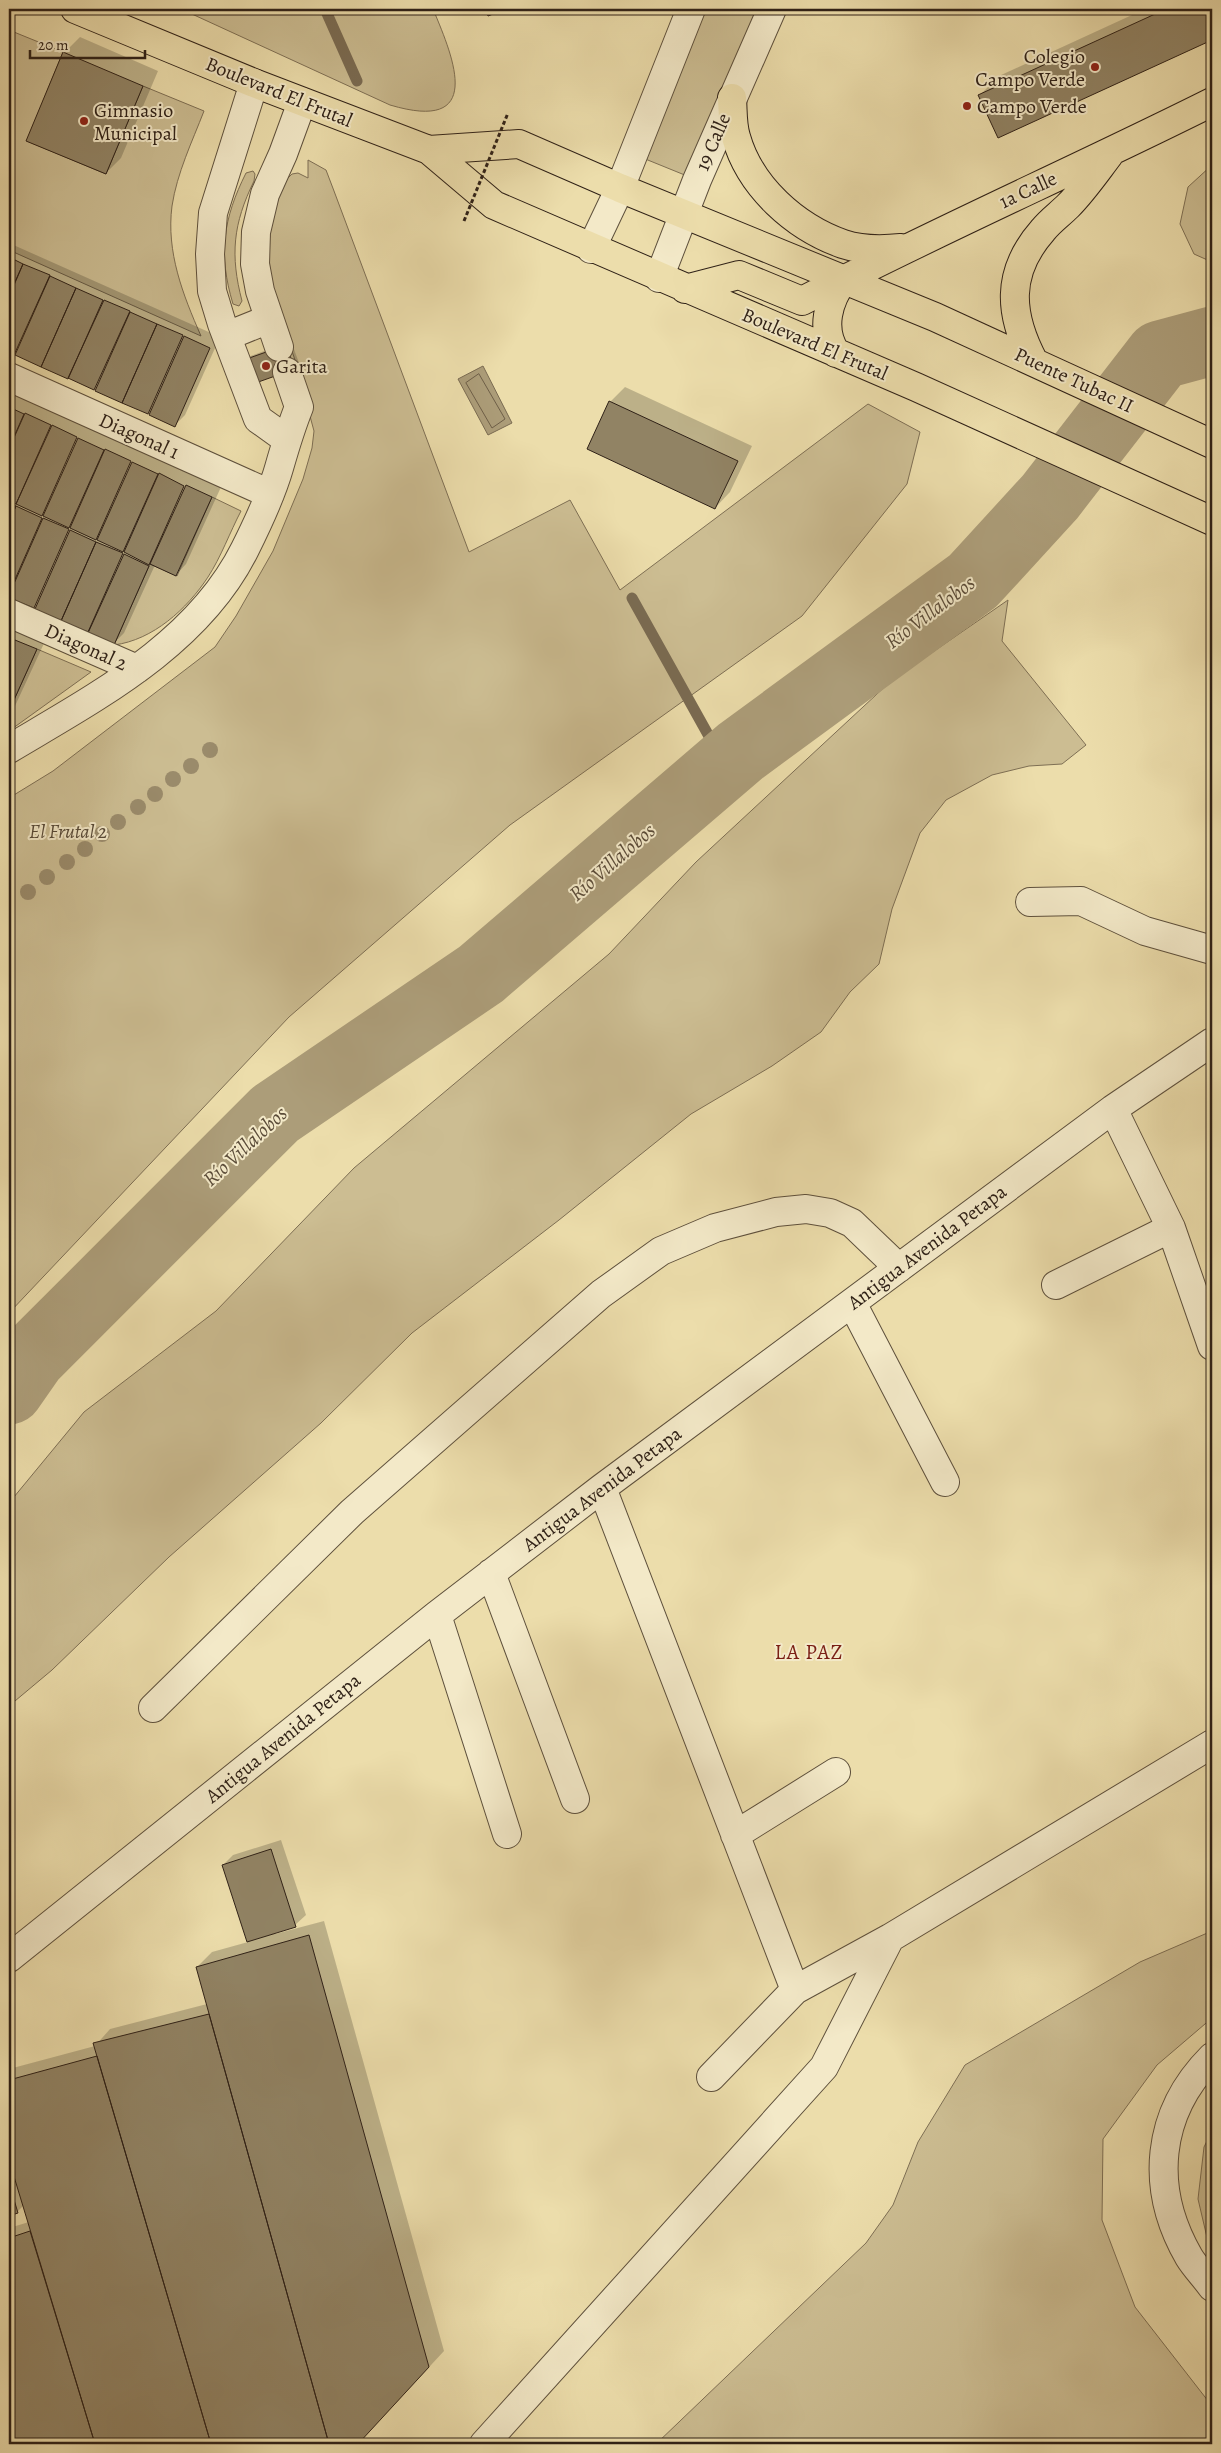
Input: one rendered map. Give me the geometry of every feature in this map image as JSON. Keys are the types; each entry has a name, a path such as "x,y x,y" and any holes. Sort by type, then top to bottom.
{"main road":[{"name":"Boulevard El Frutal","path":"75,9 254,83 417,146 494,205 591,249 916,387 1212,521"},
{"path":"732,98 734,128 741,151 763,188 788,214 806,226 844,244 883,250 907,248"},
{"name":"1a Calle","path":"685,289 739,275 802,301 907,248 1212,102"},
{"name":"Boulevard El Frutal","path":"417,146 519,144 620,188 935,317"},
{"path":"1034,362 1018,327 1015,292 1018,274 1024,258 1038,236 1069,205 1112,151"},
{"path":"836,353 830,338 827,318 831,300 844,279"},
{"name":"Puente Tubac II","path":"935,317 1212,444"}],"street":[{"path":"591,249 620,188 691,9"},
{"name":"19 Calle","path":"660,278 732,98 772,9"},
{"path":"254,83 213,214 210,254 212,291 258,420 286,439"},
{"path":"9,749 136,669 165,647 206,608 245,549 270,494 286,439 299,407 260,291 255,264 256,232 265,194 283,154 302,102"},
{"path":"227,336 270,319"},
{"name":"Diagonal 1","path":"9,377 270,494"},
{"name":"Diagonal 2","path":"9,613 136,669"},
{"path":"1030,902 1080,901 1146,931 1212,950"},
{"name":"Antigua Avenida Petapa","path":"9,1958 437,1615 602,1488 1113,1109 1212,1042"},
{"path":"1113,1109 1171,1228 1212,1346"},
{"path":"153,1708 352,1512 601,1294 661,1251 715,1228 776,1212 806,1209 830,1213 852,1223 899,1268"},
{"path":"1056,1285 1171,1228"},
{"path":"852,1303 945,1482"},
{"path":"602,1488 795,1990"},
{"path":"491,1573 575,1799"},
{"path":"437,1615 507,1834"},
{"path":"711,2077 795,1990 890,1938 1212,1744"},
{"path":"735,1835 836,1772"},
{"path":"484,2444 824,2067 890,1938"},
{"path":"1212,2057 1198,2072 1175,2108 1166,2136 1164,2160 1168,2210 1177,2235 1190,2259 1212,2287"}],"path":[{"path":"464,221 508,113"}],"green space":[{"path":"181,9 433,9 449,50 454,70 455,87 451,101 439,109 420,111 390,105"},
{"path":"691,9 772,9 697,180 633,154"},
{"path":"9,30 63,52 27,141 106,174 143,86 204,111 177,182 171,223 171,240 182,289 201,336 9,250"},
{"name":"El Frutal 2","path":"308,160 326,170 469,552 570,500 620,590 868,404 920,432 907,484 802,616 510,825 289,1017 9,1313 9,798 53,771 215,647 236,616 273,551 303,479 312,448 314,431 294,357 280,318 265,257 274,207 285,181 292,174 298,173 308,178"},
{"path":"1212,165 1212,262 1194,254 1180,224 1188,187"},
{"path":"253,171 255,174 254,181 242,211 236,240 236,269 242,301 239,306 233,304 228,286 224,253 225,237 232,206 238,190 246,173"},
{"path":"212,497 241,511 208,577 190,600 168,621 142,637 114,645 150,564 177,576"},
{"path":"1008,600 1002,641 1086,745 1062,764 1029,766 992,775 946,800 920,833 892,909 879,964 850,992 821,1032 772,1066 691,1114 559,1220 412,1333 321,1423 169,1557 52,1670 9,1706 9,1503 84,1412 216,1311 354,1168 609,954 696,862 891,681"},
{"path":"37,649 91,672 9,731 9,711"},
{"path":"1212,1931 1212,2018 1157,2065 1103,2139 1102,2220 1135,2307 1212,2406 1212,2444 656,2444 866,2243 893,2205 918,2142 965,2065 1140,1962"},
{"path":"1212,2131 1212,2250 1209,2246 1198,2199 1204,2147"}],"water":[{"path":"483,366 512,423 488,435 458,379"}],"building":[{"path":"485,9 506,9 488,16"},
{"name":"Colegio Campo Verde","path":"1166,9 1212,9 1212,40 998,138 978,95"},
{"path":"63,52 143,86 106,174 26,141"},
{"path":"9,257 23,264 9,295"},
{"path":"23,264 50,275 14,355 9,352 9,297"},
{"path":"50,276 76,288 41,367 15,355"},
{"path":"76,288 103,300 68,379 41,367"},
{"path":"104,300 130,311 94,390 68,378"},
{"path":"130,312 157,324 122,403 95,391"},
{"path":"157,324 183,335 148,414 122,403"},
{"path":"184,336 210,348 175,427 149,415"},
{"name":"Garita","path":"286,345 295,369 247,386 238,362"},
{"path":"609,401 738,461 715,509 587,449"},
{"path":"9,407 24,414 9,448"},
{"path":"25,413 51,425 16,504 9,501 9,449"},
{"path":"52,425 77,437 42,516 16,504"},
{"path":"78,438 104,450 69,528 43,516"},
{"path":"105,449 131,461 96,540 70,528"},
{"path":"132,462 158,474 123,552 97,540"},
{"path":"159,473 184,486 149,565 124,552"},
{"path":"186,485 212,497 176,576 150,564"},
{"path":"9,503 16,506 9,522"},
{"path":"16,506 42,518 9,593 9,522"},
{"path":"43,518 69,529 34,608 9,598 9,595"},
{"path":"70,530 96,542 61,621 35,609"},
{"path":"96,542 123,553 88,632 61,621"},
{"path":"124,554 149,566 114,645 88,633"},
{"path":"10,638 37,649 9,711 9,642"},
{"path":"271,1849 296,1927 247,1942 222,1865"},
{"path":"309,1935 429,2367 358,2444 329,2444 196,1967"},
{"path":"209,2014 329,2444 211,2444 93,2043"},
{"path":"97,2056 211,2444 95,2444 9,2160 9,2080"},
{"path":"9,2183 18,2213 9,2216"},
{"path":"30,2231 95,2444 9,2444 9,2238"}],"waterway":[{"path":"325,9 357,81"},
{"name":"Río Villalobos","path":"9,1390 32,1357 275,1114 481,974 741,751 973,581 1050,497 1160,355 1212,341"},
{"path":"632,598 725,765"}],"place":[{"name":"Colegio Campo Verde","path":"1095,67"},
{"name":"Campo Verde","path":"967,106"},
{"name":"Gimnasio Municipal","path":"84,121"},
{"name":"Garita","path":"266,366"}],"district":[{"name":"LA PAZ","path":"809,1652"}]}
